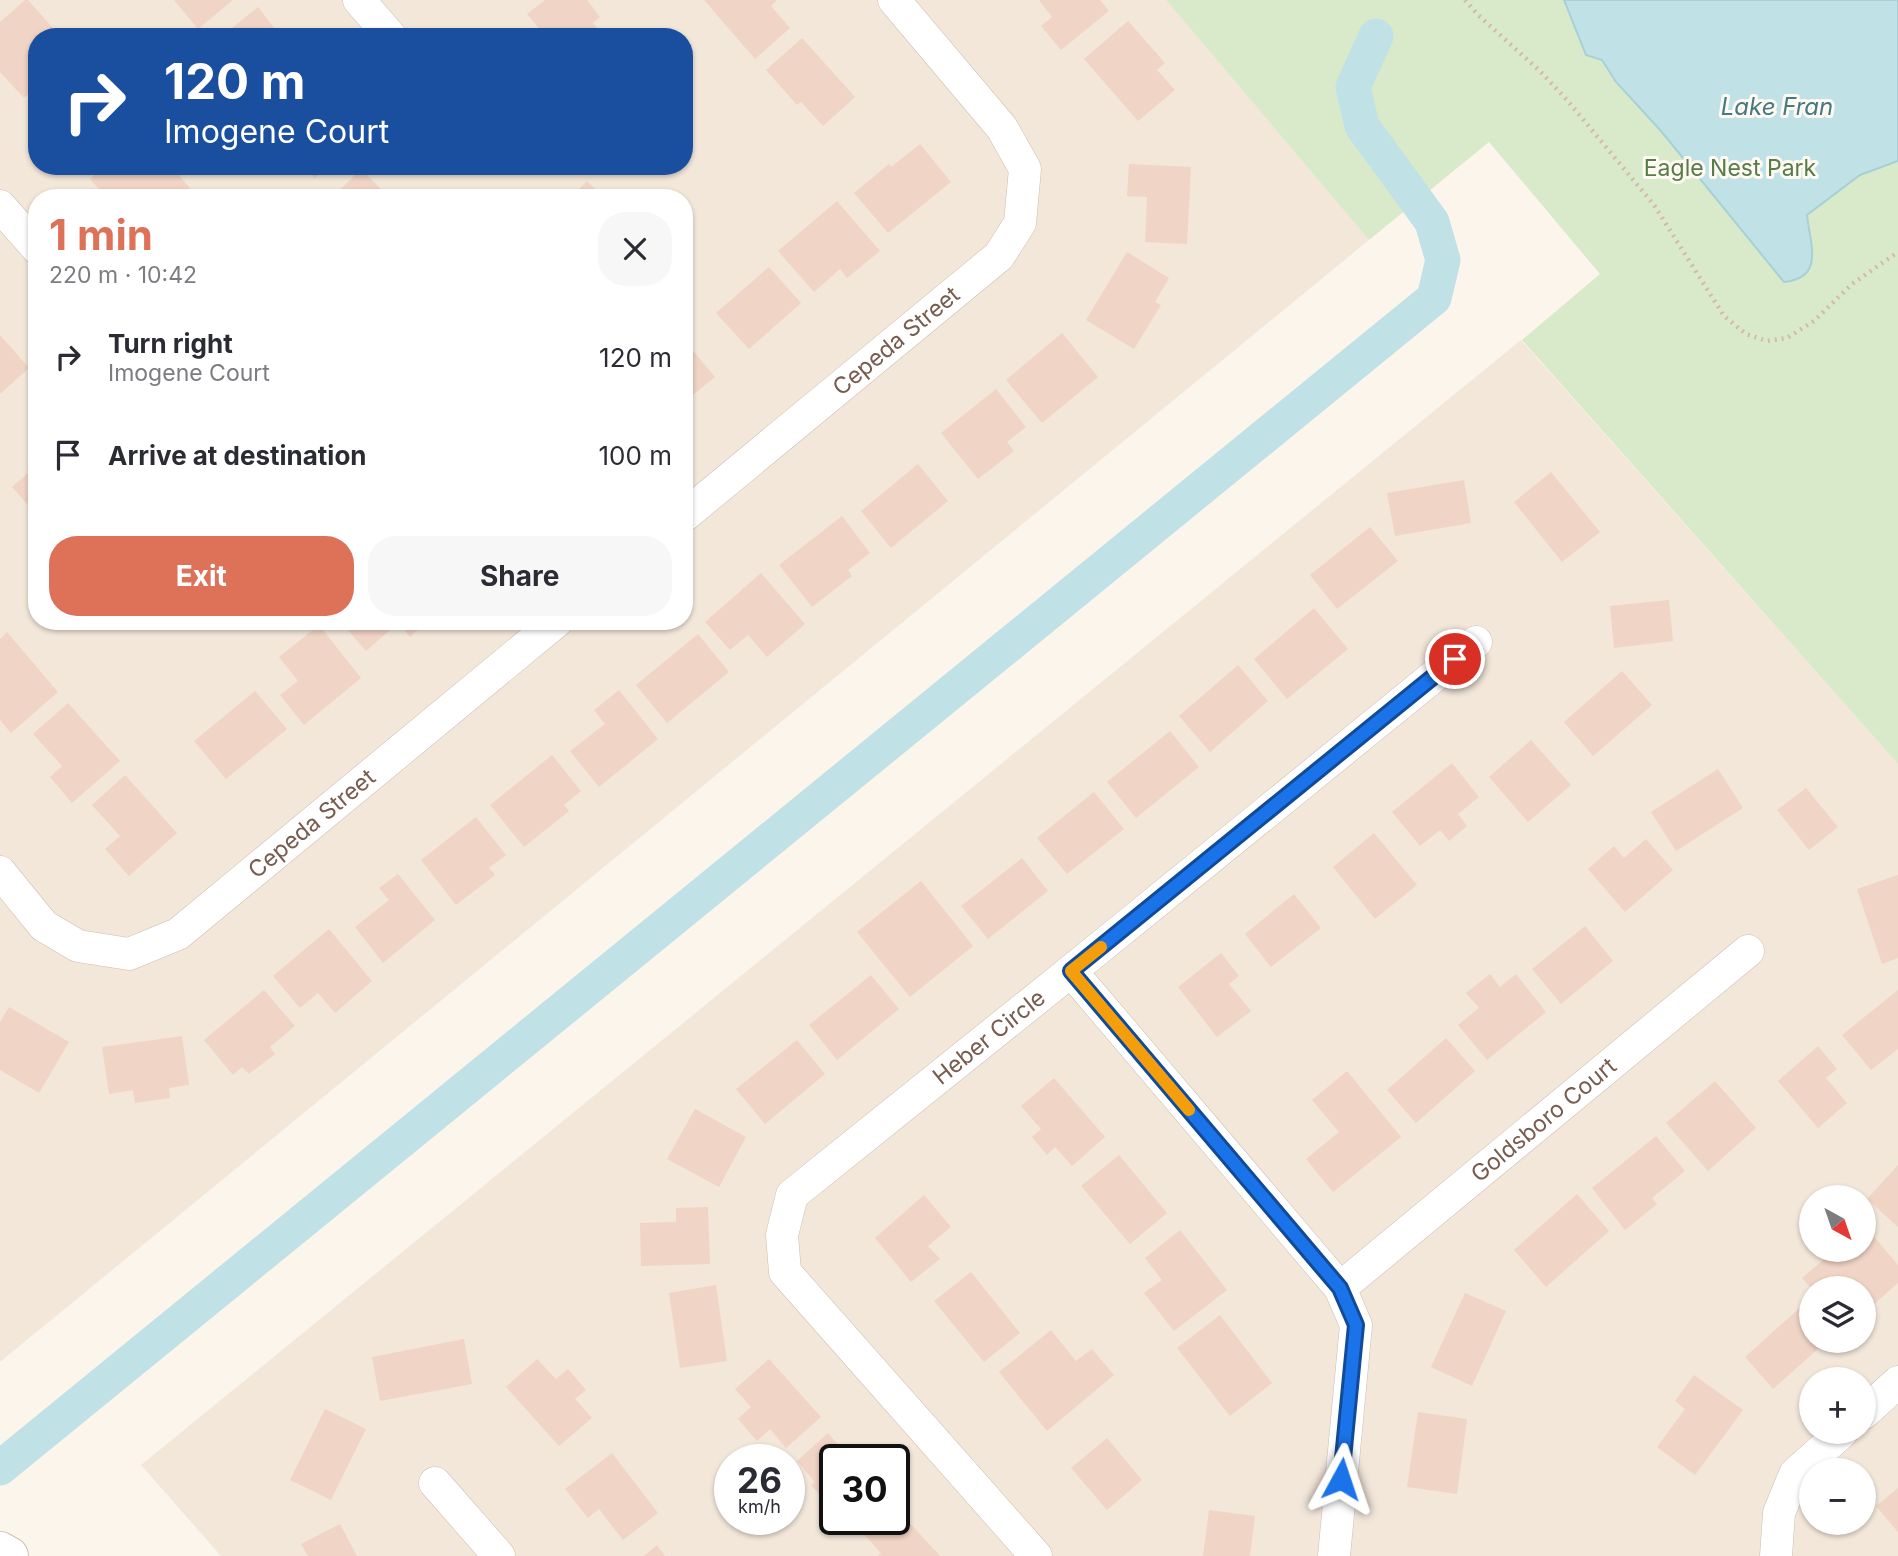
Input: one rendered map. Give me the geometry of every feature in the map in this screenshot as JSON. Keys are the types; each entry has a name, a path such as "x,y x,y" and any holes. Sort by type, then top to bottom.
{"street":[{"path":"359,0 383,28"},
{"name":"Cepeda Street","path":"693,509 999,256 1020,223 1025,169 1002,128 894,0"},
{"path":"0,206 28,238"},
{"name":"Cepeda Street","path":"0,872 44,926 78,946 129,954 178,934 546,630"},
{"name":"Heber Circle","path":"1036,1556 785,1272 782,1236 792,1195 1476,642"},
{"name":"Goldsboro Court","path":"1340,1288 1748,951"},
{"path":"1071,971 1340,1288 1356,1325 1334,1556"},
{"path":"1876,1402 1898,1382"},
{"path":"1776,1556 1779,1513 1795,1474 1829,1444"},
{"path":"435,1483 499,1556"},
{"path":"0,1551 9,1556"}],"path":[{"path":"1465,0 1567,100 1654,205 1724,316 1745,334 1767,341 1787,338 1814,321 1852,284 1898,252"}],"shaded area":[{"path":"0,0 1166,0 1369,240 0,1362"},
{"path":"1521,340 1898,764 1898,1556 221,1556 141,1465"}],"green space":[{"name":"Eagle Nest Park","path":"1166,0 1898,0 1898,764 1522,340 1600,274 1489,142 1369,240"}],"water":[{"name":"Lake Fran","path":"1564,0 1898,0 1898,161 1860,175 1807,215 1812,248 1810,267 1797,279 1784,282 1661,131 1616,82 1602,60 1586,55"}],"building":[{"path":"28,0 53,28 28,28 28,94 24,98 0,72 0,22"},
{"path":"174,0 233,0 199,28"},
{"path":"545,0 587,0 600,17 593,23 597,28 539,28 527,14"},
{"path":"704,0 777,0 771,6 790,28 755,59"},
{"path":"1039,0 1100,0 1109,11 1061,50 1041,26 1052,17"},
{"path":"258,7 274,28 232,28"},
{"path":"1128,21 1165,63 1157,70 1175,90 1138,121 1084,59"},
{"path":"802,38 855,97 823,126 801,102 797,105 766,70"},
{"path":"920,144 951,182 888,233 854,193 889,164 891,167"},
{"path":"1129,164 1191,167 1187,244 1145,242 1147,197 1127,196"},
{"path":"94,175 179,175 190,188 99,189 90,179"},
{"path":"355,175 367,175 381,189 341,189"},
{"path":"587,181 595,189 579,189"},
{"path":"837,201 880,251 847,278 840,269 814,292 778,251"},
{"path":"1127,252 1169,278 1155,302 1161,305 1134,349 1086,320"},
{"path":"769,267 801,303 749,349 716,313"},
{"path":"1062,333 1098,377 1042,423 1006,380"},
{"path":"0,335 28,369 0,394"},
{"path":"693,351 715,377 693,395"},
{"path":"996,389 1026,427 1007,442 1014,451 978,479 941,433"},
{"path":"918,464 948,501 891,548 861,511"},
{"path":"1551,472 1600,532 1562,562 1514,502"},
{"path":"28,473 28,505 12,487"},
{"path":"1464,480 1471,523 1395,536 1387,493"},
{"path":"842,516 870,553 848,570 852,576 812,607 779,565"},
{"path":"1370,527 1398,561 1337,609 1310,575"},
{"path":"761,573 805,624 767,657 748,635 730,650 705,622"},
{"path":"1669,600 1673,641 1614,648 1610,606"},
{"path":"1314,608 1348,649 1287,699 1254,659"},
{"path":"313,630 323,630 361,678 304,725 280,695 298,681 279,657"},
{"path":"348,630 390,630 366,651"},
{"path":"404,630 418,630 410,637"},
{"path":"7,632 58,692 11,733 0,720 0,639"},
{"path":"698,634 729,672 667,723 636,685"},
{"path":"1238,665 1268,701 1210,752 1179,716"},
{"path":"1622,671 1652,705 1593,756 1564,722"},
{"path":"619,690 658,739 599,787 570,751 605,724 594,710"},
{"path":"255,691 287,729 226,779 194,741"},
{"path":"68,703 120,761 72,803 50,777 62,766 33,734"},
{"path":"1170,731 1199,767 1136,818 1107,782"},
{"path":"1531,740 1571,785 1528,822 1489,777"},
{"path":"552,755 581,791 564,805 569,811 524,847 490,805"},
{"path":"1452,763 1479,797 1458,814 1467,826 1449,841 1440,830 1420,846 1392,812"},
{"path":"1718,769 1743,808 1676,851 1651,812"},
{"path":"125,775 177,833 129,876 105,849 120,836 92,805"},
{"path":"1806,788 1838,827 1809,850 1777,810"},
{"path":"1094,792 1124,829 1067,874 1037,838"},
{"path":"476,817 506,855 489,868 495,875 456,905 421,860"},
{"path":"1374,833 1417,885 1375,919 1333,867"},
{"path":"1646,839 1673,870 1625,912 1588,869 1614,846 1624,858"},
{"path":"1022,858 1048,891 988,939 961,906"},
{"path":"398,874 435,920 383,963 355,927 389,900 379,888"},
{"path":"1898,875 1898,958 1882,964 1857,889"},
{"path":"921,881 973,946 910,997 857,932"},
{"path":"1294,894 1321,928 1271,967 1245,934"},
{"path":"1585,926 1613,961 1561,1004 1532,969"},
{"path":"329,929 372,981 335,1013 318,993 300,1008 273,976"},
{"path":"1221,953 1239,976 1229,984 1251,1011 1217,1037 1178,987"},
{"path":"1490,974 1500,987 1516,974 1546,1012 1487,1060 1458,1025 1479,1008 1466,993"},
{"path":"871,975 899,1009 837,1060 809,1025"},
{"path":"264,990 295,1026 270,1047 275,1054 249,1074 242,1067 233,1075 204,1040"},
{"path":"1898,990 1898,1049 1871,1070 1842,1035"},
{"path":"9,1007 69,1042 39,1093 0,1070 0,1022"},
{"path":"182,1036 189,1085 169,1088 170,1098 135,1103 133,1090 109,1094 102,1047"},
{"path":"1446,1038 1475,1071 1416,1123 1387,1090"},
{"path":"797,1040 825,1074 765,1124 736,1089"},
{"path":"1818,1046 1837,1069 1826,1078 1847,1103 1818,1128 1778,1081"},
{"path":"1347,1071 1401,1137 1333,1192 1306,1159 1339,1132 1312,1100"},
{"path":"1054,1078 1105,1137 1072,1166 1055,1147 1047,1155 1032,1137 1041,1129 1021,1106"},
{"path":"1715,1081 1756,1128 1708,1171 1666,1123"},
{"path":"695,1109 746,1137 719,1187 667,1159"},
{"path":"1656,1136 1685,1171 1652,1198 1657,1204 1625,1230 1592,1188"},
{"path":"1119,1155 1167,1213 1130,1244 1081,1186"},
{"path":"1898,1165 1898,1227 1876,1207 1876,1189"},
{"path":"1577,1194 1609,1231 1546,1287 1514,1250"},
{"path":"924,1195 951,1227 928,1246 940,1259 911,1282 875,1238"},
{"path":"708,1207 710,1264 641,1266 640,1223 676,1222 676,1208"},
{"path":"1180,1230 1227,1290 1174,1331 1144,1293 1162,1280 1145,1258"},
{"path":"1876,1239 1898,1265 1898,1283 1876,1302 1876,1276 1804,1276 1821,1262 1876,1262"},
{"path":"971,1272 1020,1333 984,1362 934,1301"},
{"path":"716,1285 727,1361 680,1368 669,1293"},
{"path":"1465,1293 1506,1311 1472,1386 1431,1367"},
{"path":"1799,1309 1799,1353 1813,1353 1773,1389 1745,1357"},
{"path":"1220,1315 1272,1383 1230,1416 1177,1348"},
{"path":"1051,1330 1076,1361 1092,1349 1114,1375 1047,1431 999,1372"},
{"path":"464,1339 472,1384 380,1401 372,1357"},
{"path":"537,1359 556,1379 568,1369 586,1390 575,1399 592,1418 559,1446 506,1387"},
{"path":"769,1359 821,1417 791,1444 783,1444 770,1429 757,1441 738,1419 751,1407 735,1389"},
{"path":"1694,1375 1743,1410 1695,1475 1657,1447 1685,1409 1675,1401"},
{"path":"325,1409 366,1429 331,1500 290,1480"},
{"path":"1418,1412 1467,1419 1457,1494 1407,1487"},
{"path":"828,1433 837,1444 819,1444 819,1494 811,1485 815,1482 805,1470 805,1454"},
{"path":"1107,1438 1142,1480 1107,1510 1071,1468"},
{"path":"612,1453 658,1513 623,1540 599,1509 588,1518 565,1489"},
{"path":"1898,1488 1898,1532 1876,1506"},
{"path":"1209,1510 1255,1516 1250,1556 1203,1556"},
{"path":"910,1523 940,1556 878,1556 881,1553 865,1535 910,1535"},
{"path":"340,1524 357,1556 308,1556 301,1544"},
{"path":"657,1545 665,1556 644,1556"}],"waterway":[{"path":"0,1468 1434,298 1443,260 1432,222 1362,126 1353,87 1376,36"}],"slow traffic":[{"path":"1101,947 1071,971 1189,1110"}],"route":[{"path":"1341,1479 1356,1325 1340,1288 1071,971 1455,659"}]}
